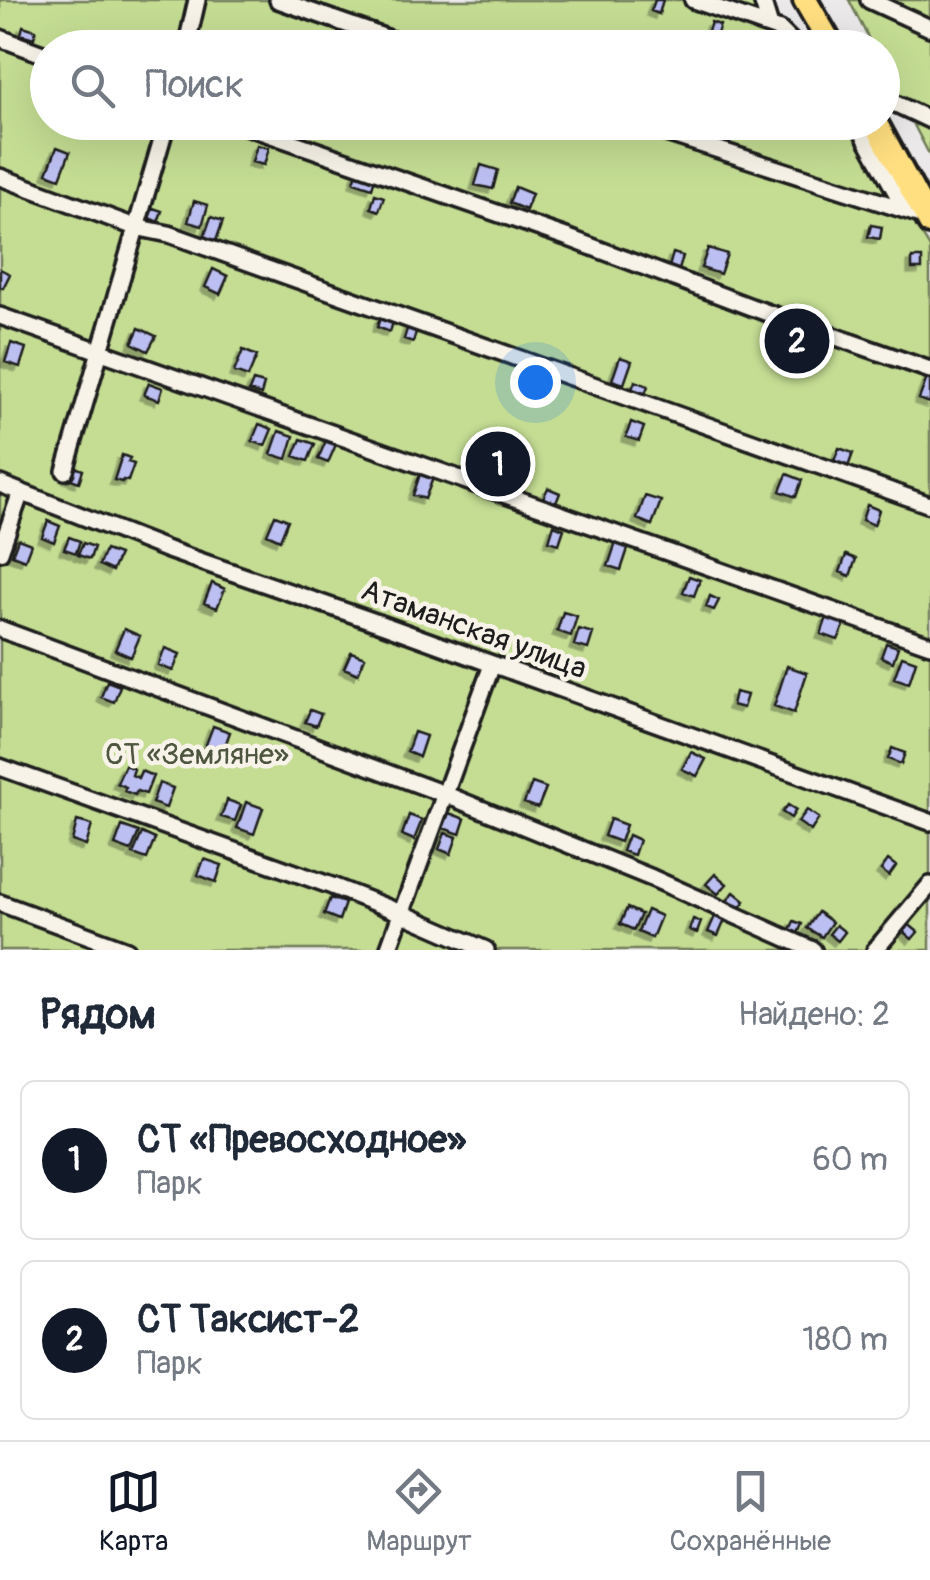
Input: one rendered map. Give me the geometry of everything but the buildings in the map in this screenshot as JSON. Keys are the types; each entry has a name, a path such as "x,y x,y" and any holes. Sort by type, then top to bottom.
{"highway":[{"path":"805,0 822,30"},
{"path":"885,140 921,217"}],"street":[{"path":"190,30 197,0"},
{"path":"278,0 363,30"},
{"path":"693,0 780,30"},
{"path":"762,0 770,26"},
{"path":"869,0 930,28"},
{"path":"0,38 30,49"},
{"path":"900,106 930,120"},
{"path":"65,471 162,140"},
{"path":"286,140 930,370"},
{"path":"687,140 921,217"},
{"path":"869,140 921,217"},
{"path":"0,177 930,506"},
{"path":"0,316 930,644"},
{"name":"Атаманская улица","path":"0,484 168,550 930,822"},
{"path":"0,552 21,492"},
{"path":"0,629 444,794 652,878 813,950"},
{"path":"388,950 492,664"},
{"path":"0,767 401,913 486,950"},
{"path":"874,950 930,885"},
{"path":"0,903 127,950"}],"green space":[{"name":"СТ «Земляне»","path":"0,0 762,0 779,30 30,30 30,140 864,140 930,248 930,950 0,950"},
{"path":"849,0 930,0 930,156 900,98 900,30 864,30"}],"place":[{"name":"СТ Таксист-2","path":"797,341"},
{"name":"СТ «Превосходное»","path":"498,464"}]}
